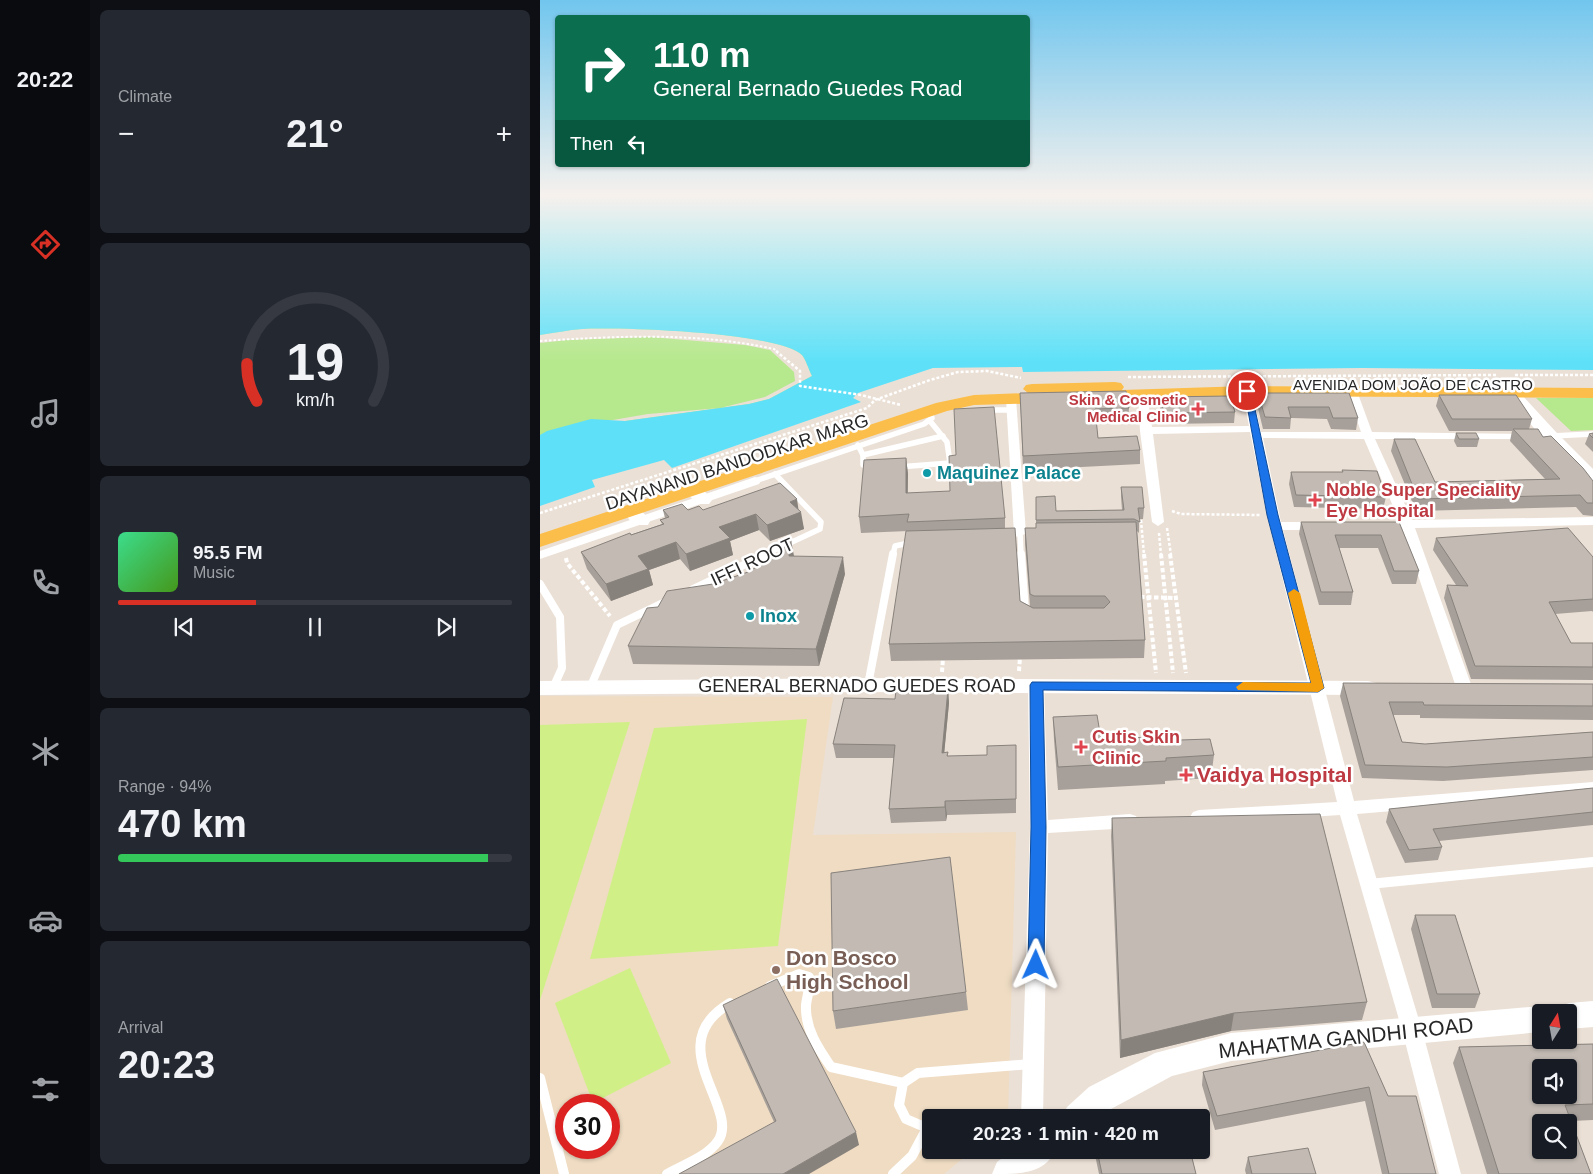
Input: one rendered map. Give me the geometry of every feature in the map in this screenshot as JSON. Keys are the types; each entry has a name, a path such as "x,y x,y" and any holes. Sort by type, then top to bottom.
{"main road":[{"name":"AVENIDA DOM JOÃO DE CASTRO","path":"943,408 970,390 1252,385 1509,389 1593,394"},
{"name":"AVENIDA DOM JOÃO DE CASTRO","path":"943,408 974,400 1011,405 1142,394 1247,391 1509,389 1593,386"},
{"name":"DAYANAND BANDODKAR MARG","path":"540,528 907,406 943,408"},
{"path":"540,541 636,516 943,408"}],"street":[{"path":"1509,389 1550,436 1593,479"},
{"path":"1247,391 1254,432 1275,521 1347,808 1412,1030 1450,1174"},
{"path":"1352,391 1368,436 1407,524 1465,690"},
{"path":"1142,394 1156,513"},
{"path":"1011,405 1017,535"},
{"path":"1146,431 1368,436 1550,436"},
{"path":"698,495 756,481"},
{"path":"540,555 568,546 636,516"},
{"path":"1275,521 1333,526"},
{"path":"1388,524 1593,521"},
{"path":"1027,685 1039,827 1032,1109"},
{"name":"GENERAL BERNADO GUEDES ROAD","path":"546,688 1027,685 1386,689"},
{"path":"1178,818 1347,808 1593,788"},
{"path":"1039,827 1148,820"},
{"path":"1578,1015 1593,1014"},
{"name":"MAHATMA GANDHI ROAD","path":"1088,1109 1100,1098 1166,1063 1231,1047 1532,1020"}],"lane":[{"path":"984,410 1011,405"},
{"path":"756,481 858,445 943,408 943,436 951,458 950,463 946,465 887,467"},
{"path":"1550,436 1593,434"},
{"path":"862,455 943,436"},
{"path":"858,445 864,466 877,467"},
{"name":"IFFI ROOT","path":"688,591 820,529 821,522 775,474"},
{"path":"1017,535 1025,615 1034,619"},
{"path":"868,685 895,546 905,543 924,542"},
{"path":"540,584 560,617 562,668 546,688"},
{"path":"590,688 617,625 671,600"},
{"path":"1369,884 1593,862"},
{"path":"758,991 799,974 809,977 811,987 806,1006 810,1037 831,1067 903,1083 918,1074 1034,1064"},
{"path":"667,1174 695,1159 719,1140 722,1126 700,1051 702,1029 716,1009 741,998"},
{"path":"540,1078 564,1174"},
{"path":"903,1083 899,1105 906,1120 922,1125"},
{"path":"893,1174 912,1156 922,1139"}],"path":[{"path":"540,341 636,335 742,342 774,349 800,371 802,383 800,386 907,406"},
{"path":"1140,511 1166,514 1177,598 1173,686 1149,598 1140,511"},
{"path":"1156,513 1275,521"},
{"path":"1156,513 1173,686"},
{"path":"1134,546 1144,545"},
{"path":"568,546 567,563 617,625"},
{"path":"1130,597 1177,598"},
{"path":"1020,649 1027,685"},
{"path":"941,685 943,656"}],"shaded area":[{"name":"Don Bosco High School","path":"540,696 833,697 813,835 1016,832 1008,1109 922,1109 922,1159 962,1159 944,1174 540,1174"}],"green space":[{"path":"813,307 857,376 540,465 540,343 567,340 650,337 745,345 770,350 794,372 795,381 765,397 720,408 769,399 812,376 802,355 787,347 762,341 731,336 662,330 577,329 540,335 540,319","holes":["720,408 625,421 607,421 648,414"]},
{"path":"1536,398 1593,398 1593,430 1571,431"},
{"path":"807,719 778,946 590,959 654,728"},
{"path":"630,722 540,1000 540,725"},
{"path":"630,968 671,1063 611,1094 590,1094 555,1003"}],"water":[{"path":"540,252 1593,252 1593,370 1362,368 1023,372 1022,367 933,368 858,393 853,398 861,402 672,468 664,460 592,480 595,487 540,506 540,435 547,431 591,419 625,421 749,404 769,399 812,376 802,355 787,347 731,336 629,329 577,329 540,335"}],"building":[{"path":"1126,391 1129,408 1095,409 1098,438 1137,436 1140,450 1023,456 1020,393"},
{"path":"1258,393 1349,393 1358,418 1333,418 1329,407 1288,407 1291,418 1265,417"},
{"path":"1439,395 1516,395 1532,419 1452,419"},
{"path":"1230,396 1235,412 1164,413 1160,397"},
{"path":"994,407 1005,518 907,522 909,514 859,517 864,460 906,458 906,493 950,491 949,456 956,455 954,409"},
{"path":"1513,429 1538,429 1543,437 1551,436 1583,468 1593,481 1593,503 1587,503 1580,495 1418,499 1394,439 1415,439 1435,482 1560,479"},
{"path":"1456,433 1476,433 1479,439 1459,439"},
{"path":"1342,470 1377,471 1386,497 1296,495 1291,472 1343,472"},
{"path":"780,483 797,499 790,502 801,512 767,525 756,514 719,527 730,538 686,554 676,542 638,556 648,569 606,584 581,552 630,533 631,535 664,524 660,520 669,517 663,510 682,504 688,510 699,506 703,510"},
{"path":"1121,487 1142,487 1144,508 1138,508 1140,522 1134,519 1036,520 1036,497 1055,496 1056,511 1124,510"},
{"path":"1136,522 1145,640 889,644 906,531 1015,528 1020,601 1033,608 1104,608 1110,602 1105,596 1034,596 1030,594 1025,528 1036,528 1036,523"},
{"path":"1301,522 1399,522 1419,571 1394,571 1381,535 1335,535 1353,592 1321,592"},
{"path":"1568,528 1593,557 1593,599 1549,602 1571,643 1593,643 1593,667 1475,666 1447,585 1468,586 1436,538"},
{"name":"Inox","path":"791,540 789,556 843,557 816,649 628,646 647,608 658,607 667,591 713,584 748,572 777,555"},
{"path":"1343,683 1593,684 1593,706 1424,705 1423,702 1389,702 1402,742 1425,744 1593,732 1593,757 1447,767 1365,765"},
{"path":"948,689 942,753 948,752 947,756 987,755 987,746 1016,745 1016,799 945,801 945,807 889,809 895,745 833,744 844,698 895,699 896,690"},
{"path":"1097,715 1101,739 1179,736 1180,740 1210,739 1214,755 1166,758 1166,761 1058,767 1053,717"},
{"path":"1593,788 1593,812 1433,829 1442,847 1409,850 1389,809"},
{"path":"1320,814 1367,1002 1234,1013 1121,1040 1112,818"},
{"path":"950,857 966,992 833,1011 831,873"},
{"path":"1415,915 1455,915 1480,994 1437,994"},
{"name":"Don Bosco High School","path":"777,979 856,1132 783,1174 679,1174 776,1121 723,1005"},
{"path":"1364,1042 1388,1096 1416,1096 1436,1174 1389,1174 1369,1087 1217,1116 1203,1072"},
{"path":"1578,1044 1593,1044 1593,1104 1565,1105 1568,1114 1532,1114 1532,1159 1577,1159 1577,1137 1591,1174 1499,1174 1459,1047 1532,1045 1532,1049 1578,1049"},
{"path":"1308,1148 1316,1174 1252,1174 1248,1157"},
{"path":"1099,1159 1192,1159 1196,1174 1102,1174"}],"slow traffic":[{"path":"1243,687 1318,688 1294,593"}],"place":[{"name":"Skin & Cosmetic Medical Clinic","path":"1198,409"},
{"name":"Maquinez Palace","path":"927,473"},
{"name":"Noble Super Speciality Eye Hospital","path":"1315,500"},
{"name":"Inox","path":"750,616"},
{"name":"Cutis Skin Clinic","path":"1081,747"},
{"name":"Vaidya Hospital","path":"1186,775"},
{"name":"Don Bosco High School","path":"776,970"}],"route":[{"path":"1036,965 1039,827 1036,685 1318,688 1277,526 1272,515 1253,429 1247,391"}]}
